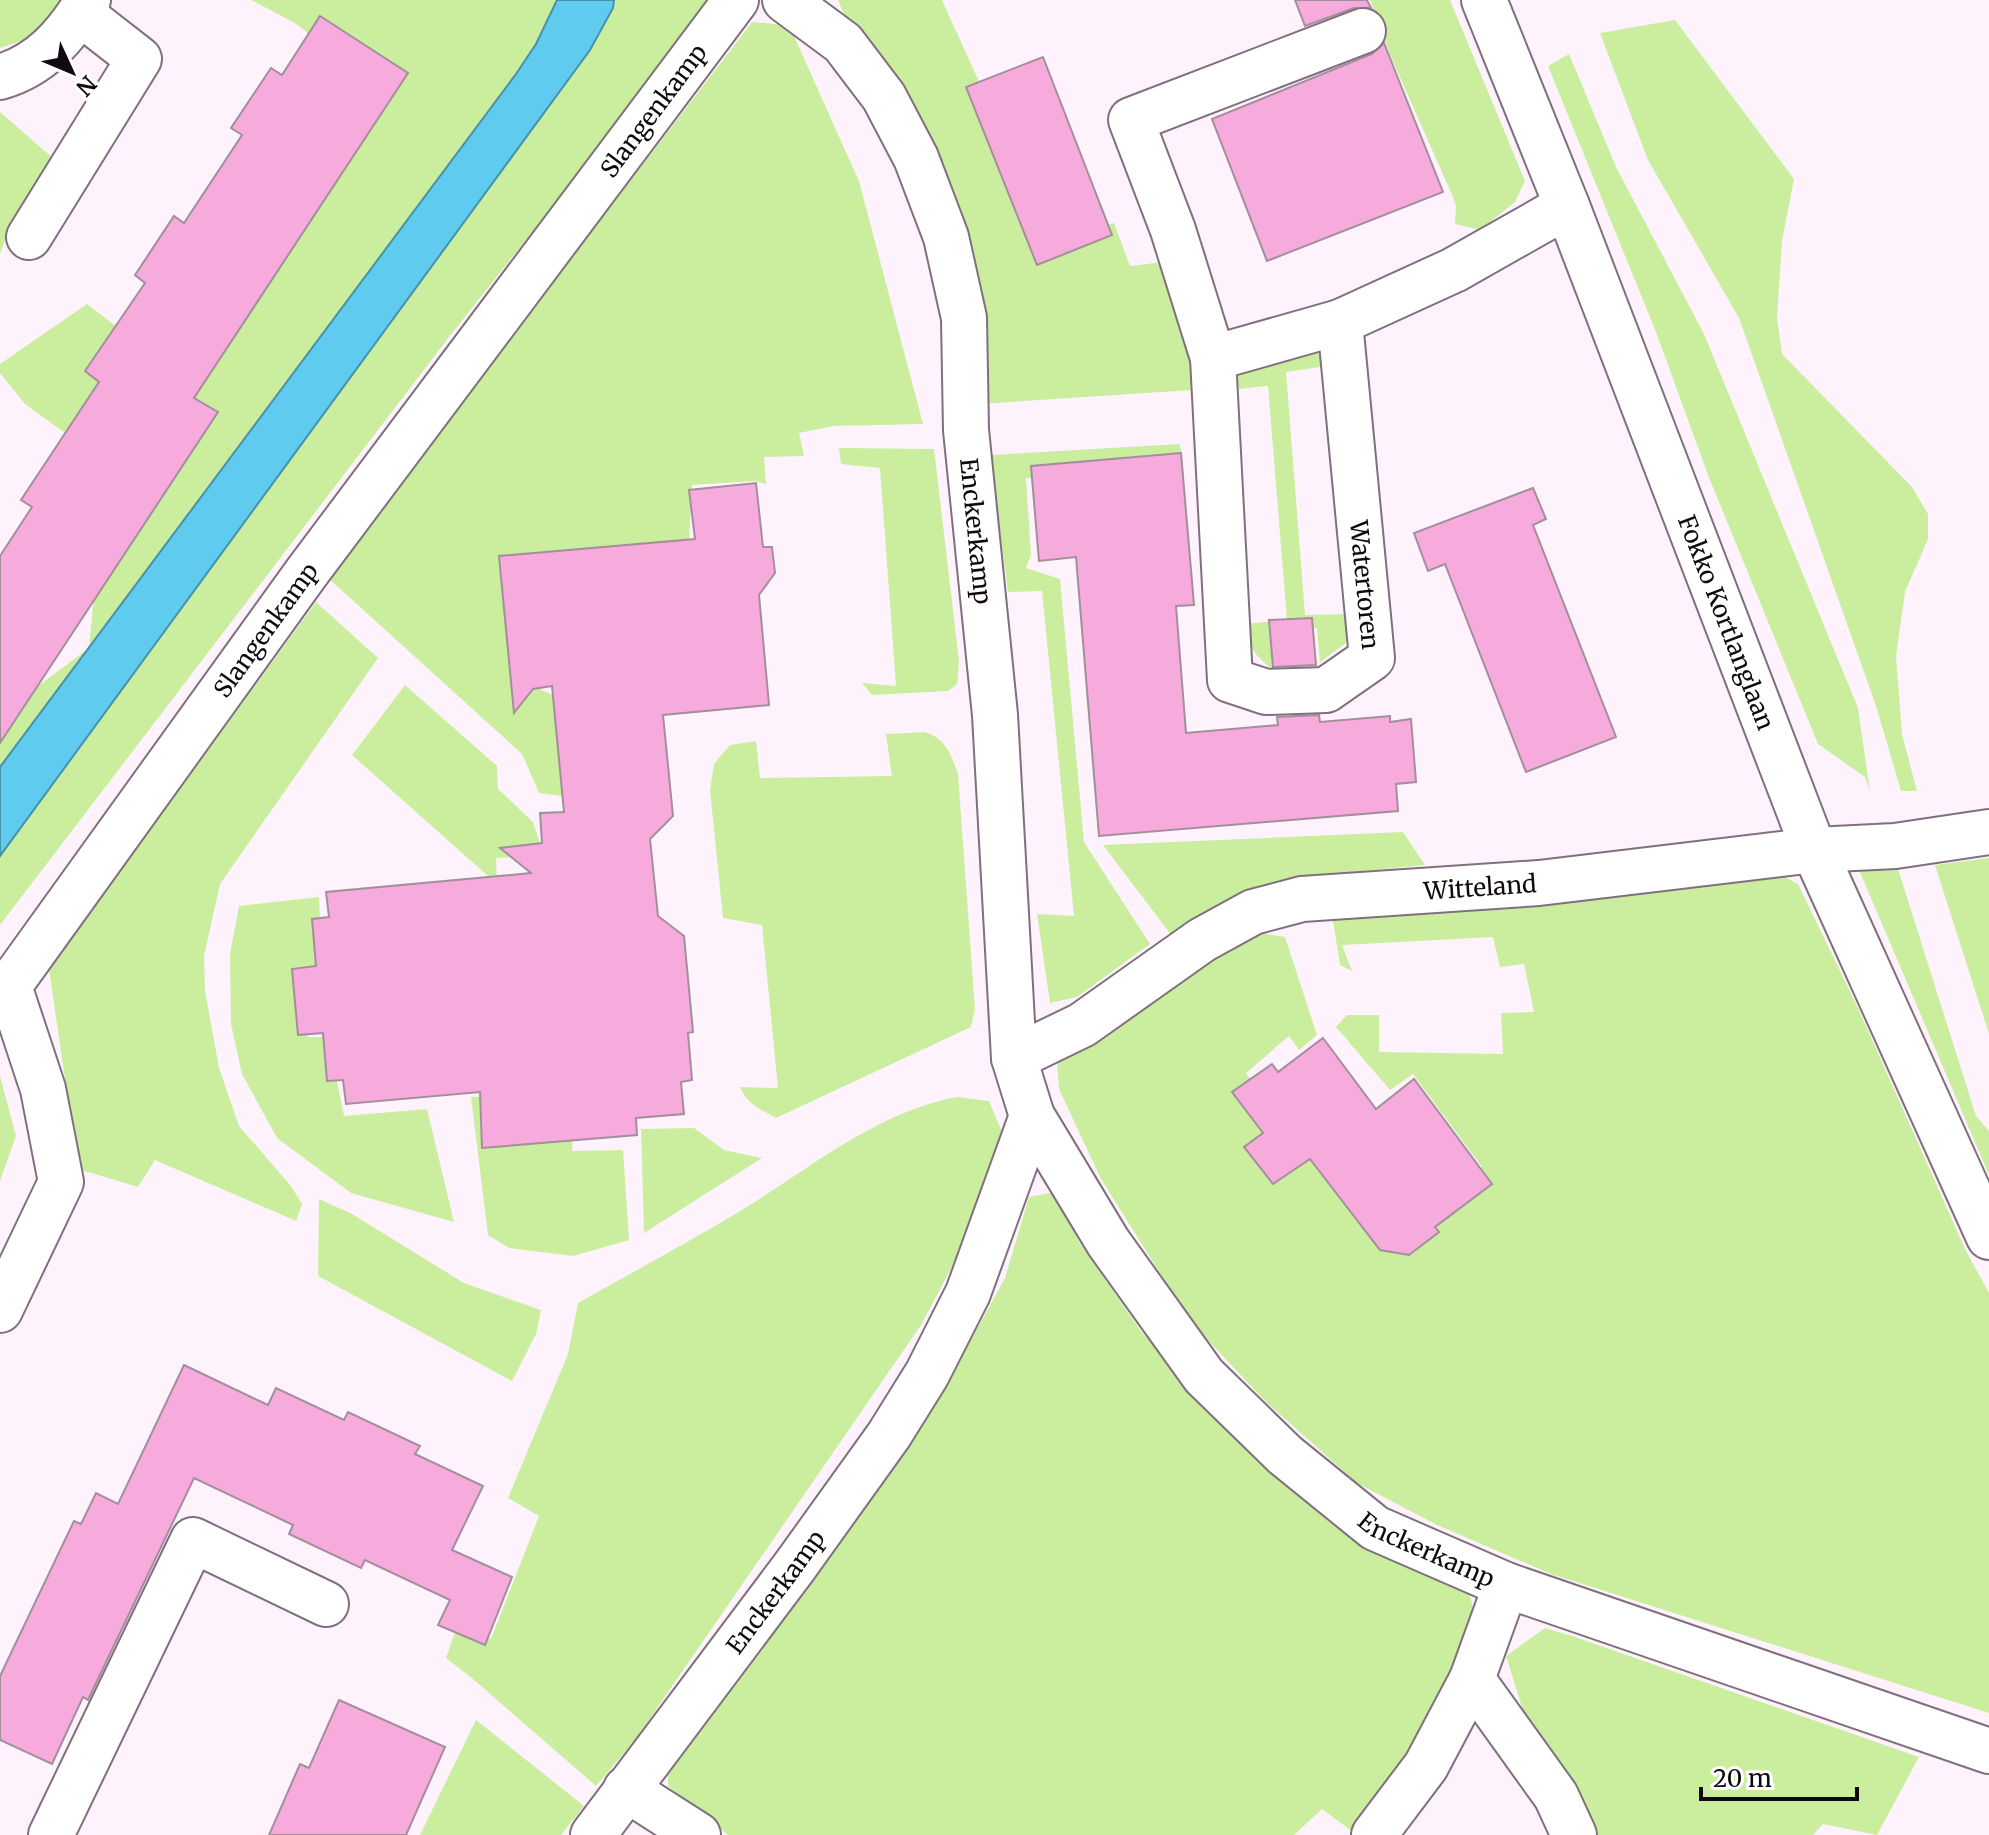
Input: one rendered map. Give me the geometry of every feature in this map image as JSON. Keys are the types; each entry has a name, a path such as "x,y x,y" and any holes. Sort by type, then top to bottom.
{"street":[{"name":"Slangenkamp","path":"0,1310 61,1182 43,1089 5,989 307,572 736,0"},
{"name":"Enckerkamp","path":"785,0 843,43 884,97 916,158 946,237 964,318 966,430 995,715 1014,1058 1032,1116 1108,1242 1204,1376 1285,1455 1375,1528 1506,1585 1989,1751"},
{"name":"Fokko Kortlanglaan","path":"1484,0 1567,206 1814,850 1989,1237"},
{"path":"0,77 21,71 58,44 84,7 139,59 29,237"},
{"name":"Watertoren","path":"1340,322 1372,658 1326,690 1266,692 1230,680 1213,358 1173,230 1131,120 1363,31"},
{"path":"1213,358 1340,322 1454,270 1567,206"},
{"name":"Witteland","path":"1014,1058 1082,1025 1202,940 1253,912 1302,899 1539,883 1814,850 1895,846 1989,832"},
{"name":"Enckerkamp","path":"593,1835 795,1566 889,1435 927,1374 968,1293 1032,1116"},
{"path":"51,1835 193,1540 326,1604"},
{"path":"1374,1835 1426,1766 1472,1679 1506,1585"},
{"path":"1472,1679 1556,1796 1574,1835"},
{"path":"626,1789 698,1835"}],"green space":[{"path":"0,0 64,0 39,35 0,48"},
{"path":"251,0 557,0 536,44 516,74 89,647 103,500 65,433 25,404 0,373 0,364 87,304 163,362 375,87 295,23"},
{"path":"614,0 710,0 629,121 529,236 449,337 0,925 0,856 590,50 613,9"},
{"path":"838,0 942,0 977,77 1041,250 1114,223 1130,266 1171,261 1191,343 1192,390 980,404 910,157"},
{"path":"1370,0 1450,0 1525,181 1515,202 1480,230 1455,224 1453,197 1391,57"},
{"path":"1675,20 1794,179 1782,241 1777,318 1782,354 1912,487 1928,514 1928,539 1905,592 1896,656 1902,734 1917,791 1901,791 1876,706 1739,318 1648,160 1600,33"},
{"path":"752,22 776,24 793,34 859,181 923,424 833,426 799,433 804,456 764,457 766,484 755,481 692,485 689,541 519,680 553,695 569,797 539,793 522,754 327,577"},
{"path":"1569,54 1616,167 1704,334 1858,708 1870,791 1865,777 1818,744 1708,475 1656,332 1548,66"},
{"path":"0,112 54,159 12,220 0,254"},
{"path":"1304,346 1320,353 1327,366 1286,372 1305,615 1349,614 1352,634 1346,643 1320,662 1317,628 1271,631 1274,670 1253,650 1243,624 1287,620 1268,386 1228,390 1232,364"},
{"path":"1180,444 1184,477 1026,478 1031,555 1026,568 1060,579 1084,842 1150,944 1077,997 1050,1003 1037,914 1074,916 1042,591 1008,592 990,455"},
{"path":"839,448 934,449 959,661 957,684 948,691 872,695 862,683 896,686 880,468 841,464"},
{"path":"316,602 378,658 220,884 204,956 205,991 219,1068 239,1126 291,1186 302,1204 296,1221 155,1160 138,1187 78,1169 49,969"},
{"path":"88,649 0,767 0,714"},
{"path":"405,685 497,766 498,789 533,822 544,855 496,858 497,884 352,755"},
{"path":"925,732 943,743 958,774 975,1009 971,1027 776,1118 750,1102 740,1087 778,1088 762,925 723,918 710,790 714,764 730,745 756,741 760,778 892,776 886,734"},
{"path":"1403,832 1425,865 1343,873 1271,890 1172,936 1103,845"},
{"path":"1989,858 1989,1034 1935,865"},
{"path":"1898,869 1976,1116 1989,1131 1989,1175 1859,870"},
{"path":"1781,875 1798,884 1857,1006 1966,1251 1989,1293 1989,1713 1551,1574 1437,1525 1357,1483 1265,1401 1190,1321 1101,1179 1059,1089 1057,1062 1213,956 1260,933 1285,937 1317,1035 1299,1050 1289,1036 1246,1073 1308,1156 1398,1237 1482,1167 1413,1074 1390,1090 1336,1027 1347,1015 1379,1015 1379,1052 1503,1054 1501,1013 1534,1012 1524,964 1500,967 1493,937 1342,945 1352,971 1340,965 1332,914"},
{"path":"319,897 322,966 305,967 308,1037 328,1037 344,1116 427,1109 454,1222 351,1193 277,1138 242,1074 231,1024 230,954 239,906"},
{"path":"0,1076 16,1136 0,1181"},
{"path":"523,1095 574,1117 572,1151 623,1150 629,1240 573,1256 509,1248 488,1235 471,1097"},
{"path":"957,1097 989,1101 1002,1132 999,1162 980,1214 921,1325 635,1740 596,1786 446,1658 459,1621 491,1639 539,1516 508,1498 568,1354 578,1303 737,1213 870,1129 927,1105"},
{"path":"694,1128 724,1150 762,1158 644,1233 641,1129"},
{"path":"1054,1192 1079,1242 1141,1331 1197,1394 1468,1588 1473,1608 1463,1651 1401,1776 1353,1832 1322,1809 1294,1835 728,1835 668,1786 668,1771 866,1502 946,1385 1005,1278 1029,1197"},
{"path":"319,1199 352,1214 464,1283 541,1310 536,1334 512,1381 318,1276"},
{"path":"1545,1628 1919,1757 1877,1835 1823,1824 1813,1835 1598,1835 1585,1803 1525,1717 1506,1656"},
{"path":"476,1720 584,1806 561,1835 420,1835"}],"water":[{"path":"557,0 614,0 613,8 590,50 0,856 0,767 516,74 536,44"}],"building":[{"path":"1295,0 1367,0 1371,8 1354,8 1305,26"},
{"path":"320,16 408,73 194,398 218,412 0,743 0,556 32,507 21,500 99,382 85,371 145,283 135,275 174,216 184,223 242,135 231,128 271,68 282,75"},
{"path":"1384,43 1443,192 1267,261 1212,119 1372,54"},
{"path":"1043,57 1112,235 1037,265 966,87"},
{"path":"1181,453 1194,605 1176,606 1186,733 1278,725 1277,717 1319,715 1320,722 1390,716 1390,722 1411,719 1416,782 1396,784 1398,811 1099,836 1076,557 1039,561 1031,466"},
{"path":"756,483 763,547 772,547 775,573 759,595 769,705 663,715 673,816 650,839 658,916 684,936 693,1032 688,1033 692,1080 681,1082 684,1114 636,1118 637,1135 482,1148 480,1092 346,1104 343,1080 327,1081 323,1033 298,1035 292,969 316,966 312,919 329,917 326,892 531,873 500,848 542,843 540,813 564,812 552,686 533,689 514,713 499,556 695,539 689,490"},
{"path":"1533,488 1546,519 1533,525 1616,737 1526,772 1445,564 1428,571 1414,533"},
{"path":"1312,618 1316,665 1273,667 1269,620"},
{"path":"1323,1038 1376,1109 1414,1079 1492,1184 1435,1227 1439,1232 1409,1255 1380,1250 1310,1159 1273,1184 1244,1147 1263,1133 1232,1092 1272,1064 1278,1072"},
{"path":"184,1365 268,1405 276,1388 344,1420 348,1412 420,1446 415,1454 483,1486 452,1550 512,1577 485,1645 438,1625 450,1600 365,1560 361,1568 289,1534 293,1525 194,1478 88,1700 83,1697 52,1764 0,1740 0,1676 74,1521 81,1524 96,1493 118,1504"},
{"path":"339,1700 445,1747 406,1835 269,1835 300,1764 309,1768"}]}
